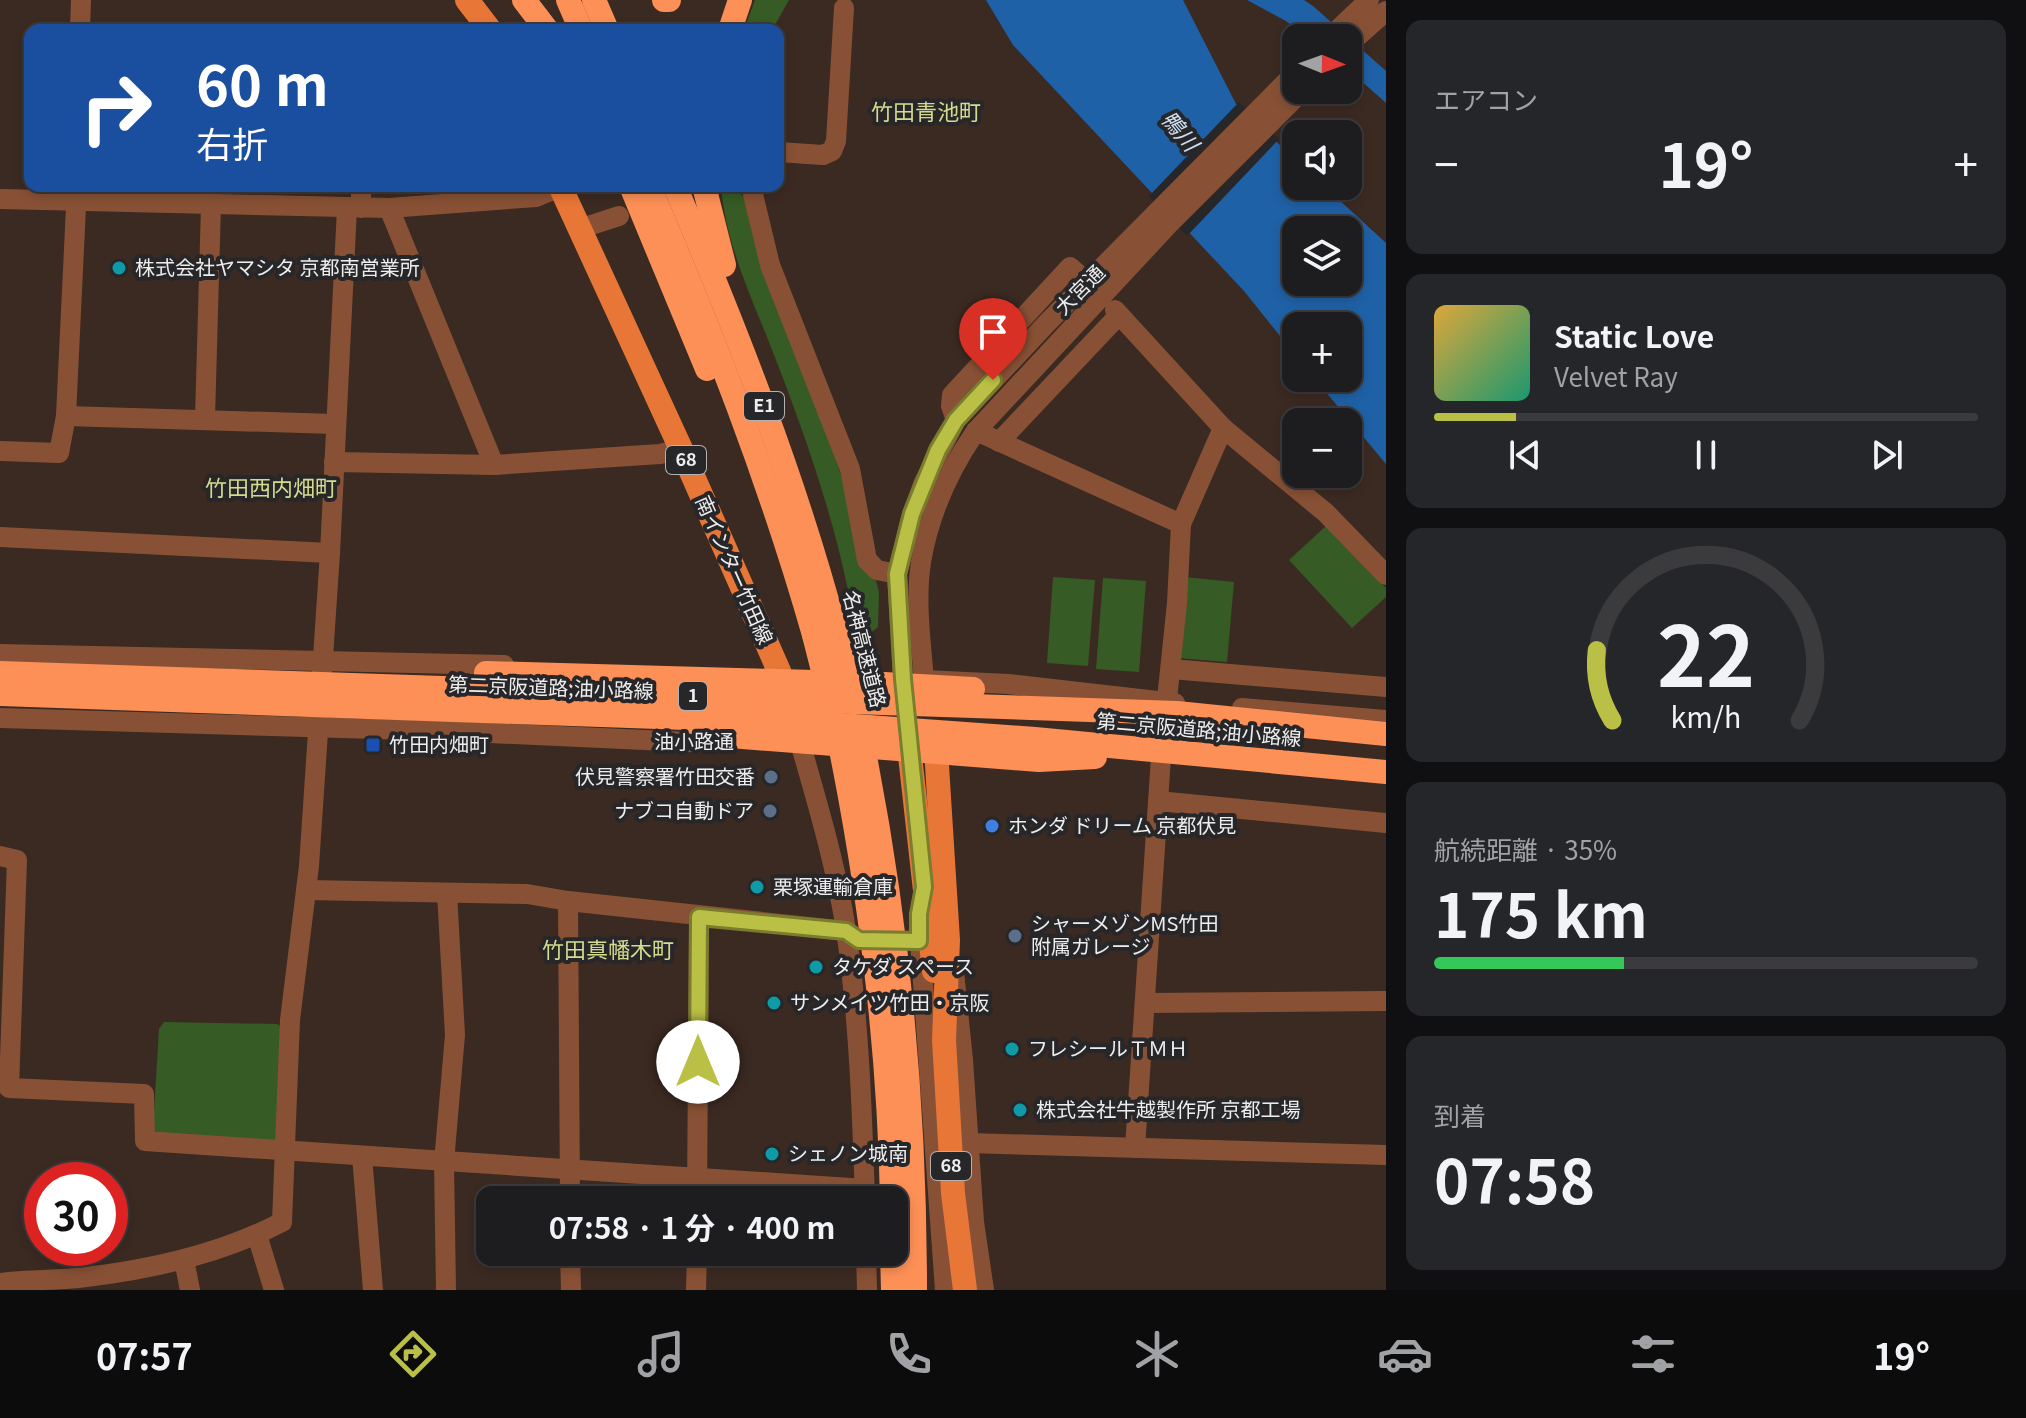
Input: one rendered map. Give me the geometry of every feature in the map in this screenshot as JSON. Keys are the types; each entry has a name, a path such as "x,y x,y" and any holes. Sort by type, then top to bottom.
{"highway":[{"path":"524,0 542,24"},
{"path":"568,0 578,24"},
{"path":"594,0 604,24"},
{"path":"732,24 740,0"},
{"path":"634,192 795,569"},
{"name":"名神高速道路","path":"651,192 730,381 795,569 825,634 872,791 898,956 911,1110 915,1290"},
{"name":"名神高速道路","path":"677,192 743,351 799,503 825,634 837,731 865,877 882,1032 891,1186"},
{"path":"705,192 715,239 799,503"},
{"path":"0,661 884,684 1029,693 1172,707"},
{"name":"第二京阪道路;油小路線","path":"0,673 1172,707 1386,734"},
{"name":"第二京阪道路;油小路線","path":"0,694 799,722 1035,739 1167,755 1386,772"},
{"path":"0,707 606,726 1039,760 1167,755"},
{"path":"892,1266 893,1290"}],"main road":[{"path":"467,0 485,24"},
{"name":"南インター竹田線","path":"563,192 779,671 799,739"},
{"path":"779,671 914,680"},
{"name":"68","path":"914,680 908,737 936,1010 944,1040"},
{"name":"68","path":"914,680 936,739 948,940 944,1040 953,1193 965,1290"},
{"name":"油小路通","path":"799,739 880,734 936,739"}],"street":[{"path":"80,24 81,0"},
{"path":"784,152 823,155 832,151 836,141 844,8"},
{"path":"1350,24 1373,9"},
{"name":"大宮通","path":"914,680 920,635 920,565 941,496 956,460 976,431 1132,251 1282,87"},
{"name":"大宮通","path":"914,680 897,574 912,514 924,482 956,420 1047,323 1132,251 1288,104"},
{"path":"3,1285 104,1282 184,1260 257,1235 282,1222 290,1020 306,890 330,553 334,424 354,208 359,192"},
{"path":"0,199 77,194 211,205 389,208 536,197 547,192"},
{"path":"752,192 770,265 850,469 867,560 877,570 897,574"},
{"path":"0,451 59,453 66,416 77,194"},
{"path":"205,419 211,205"},
{"path":"389,208 494,465"},
{"path":"579,229 619,216"},
{"path":"956,420 951,406 952,395 1070,267 1077,273"},
{"path":"999,442 1117,312 1223,428 1326,513 1386,575"},
{"path":"66,416 334,424"},
{"path":"1135,1148 1158,801 1172,707 1171,669 1181,524 1223,428"},
{"path":"976,431 1181,524"},
{"path":"334,462 494,465 660,454 681,449"},
{"path":"0,537 330,553"},
{"path":"0,654 779,671"},
{"path":"1171,669 1386,687"},
{"path":"914,680 1008,684 1172,707 1386,720"},
{"name":"油小路通","path":"0,718 671,742 799,739"},
{"path":"799,739 834,866 846,931 863,1114 865,1186"},
{"name":"油小路通","path":"936,739 1167,755 1386,781"},
{"path":"1158,801 1386,823"},
{"path":"0,856 17,860 9,1088 144,1094 145,1141 781,1186"},
{"path":"924,887 919,914 919,941 945,1290"},
{"path":"306,890 527,894 699,917 846,931 859,940 919,941"},
{"path":"446,1290 444,1162 455,1035 447,893"},
{"path":"568,901 570,1186"},
{"path":"697,1186 699,917"},
{"path":"948,940 956,981 974,1222 984,1290"},
{"path":"1145,1003 1386,1001"},
{"path":"968,1143 1386,1155"},
{"path":"362,1156 373,1290"},
{"path":"257,1235 274,1290"},
{"path":"184,1260 190,1290"},
{"path":"570,1266 571,1290"},
{"path":"696,1290 697,1266"},
{"path":"866,1266 867,1290"}],"shaded area":[{"path":"0,0 1386,0 1386,1290 0,1290"}],"green space":[{"path":"755,0 789,0 775,24 746,24"},
{"path":"722,192 739,192 746,200 753,237 766,278 834,454 879,592 878,627 868,635 856,635 824,495 789,393 750,296"},
{"path":"1327,525 1386,588 1386,597 1352,628 1289,560"},
{"path":"1053,577 1095,580 1088,666 1047,663"},
{"path":"1184,577 1234,582 1227,662 1177,658"},
{"path":"1103,578 1146,581 1139,672 1096,669"},
{"path":"164,1022 277,1024 284,1029 280,1135 272,1143 159,1136 153,1129 159,1029"}],"water":[{"name":"鴨川","path":"986,0 1183,0 1236,104 1282,147 1282,200 1339,200 1357,216 1282,216 1282,296 1362,296 1362,221 1386,243 1386,464 1362,435 1362,408 1339,408 1326,392 1362,392 1362,312 1282,312 1282,338 1244,291 1013,45"},
{"path":"1247,0 1304,0 1333,24 1290,24"},
{"path":"1362,50 1386,71 1386,103 1362,82"}],"pier":[{"path":"1239,102 1279,139 1187,236 1149,196"}],"place":[{"name":"株式会社ヤマシタ 京都南営業所","path":"119,268"},
{"name":"竹田内畑町","path":"373,745"},
{"name":"伏見警察署竹田交番","path":"771,777"},
{"name":"ナブコ自動ドア","path":"770,811"},
{"name":"ホンダ ドリーム 京都伏見","path":"992,826"},
{"name":"栗塚運輸倉庫","path":"757,887"},
{"name":"シャーメゾンMS竹田 附属ガレージ","path":"1015,936"},
{"name":"タケダ スペース","path":"816,967"},
{"name":"サンメイツ竹田・京阪","path":"774,1003"},
{"name":"フレシールＴＭＨ","path":"1012,1049"},
{"name":"株式会社牛越製作所 京都工場","path":"1020,1110"},
{"name":"シェノン城南","path":"772,1154"}],"district":[{"name":"竹田青池町","path":"926,112"},
{"name":"竹田西内畑町","path":"271,488"},
{"name":"竹田真幡木町","path":"608,950"}],"route":[{"path":"698,1062 699,917 846,931 859,940 919,941 920,900 924,887 903,679 897,574 912,514 938,450 956,420 993,380"}]}
